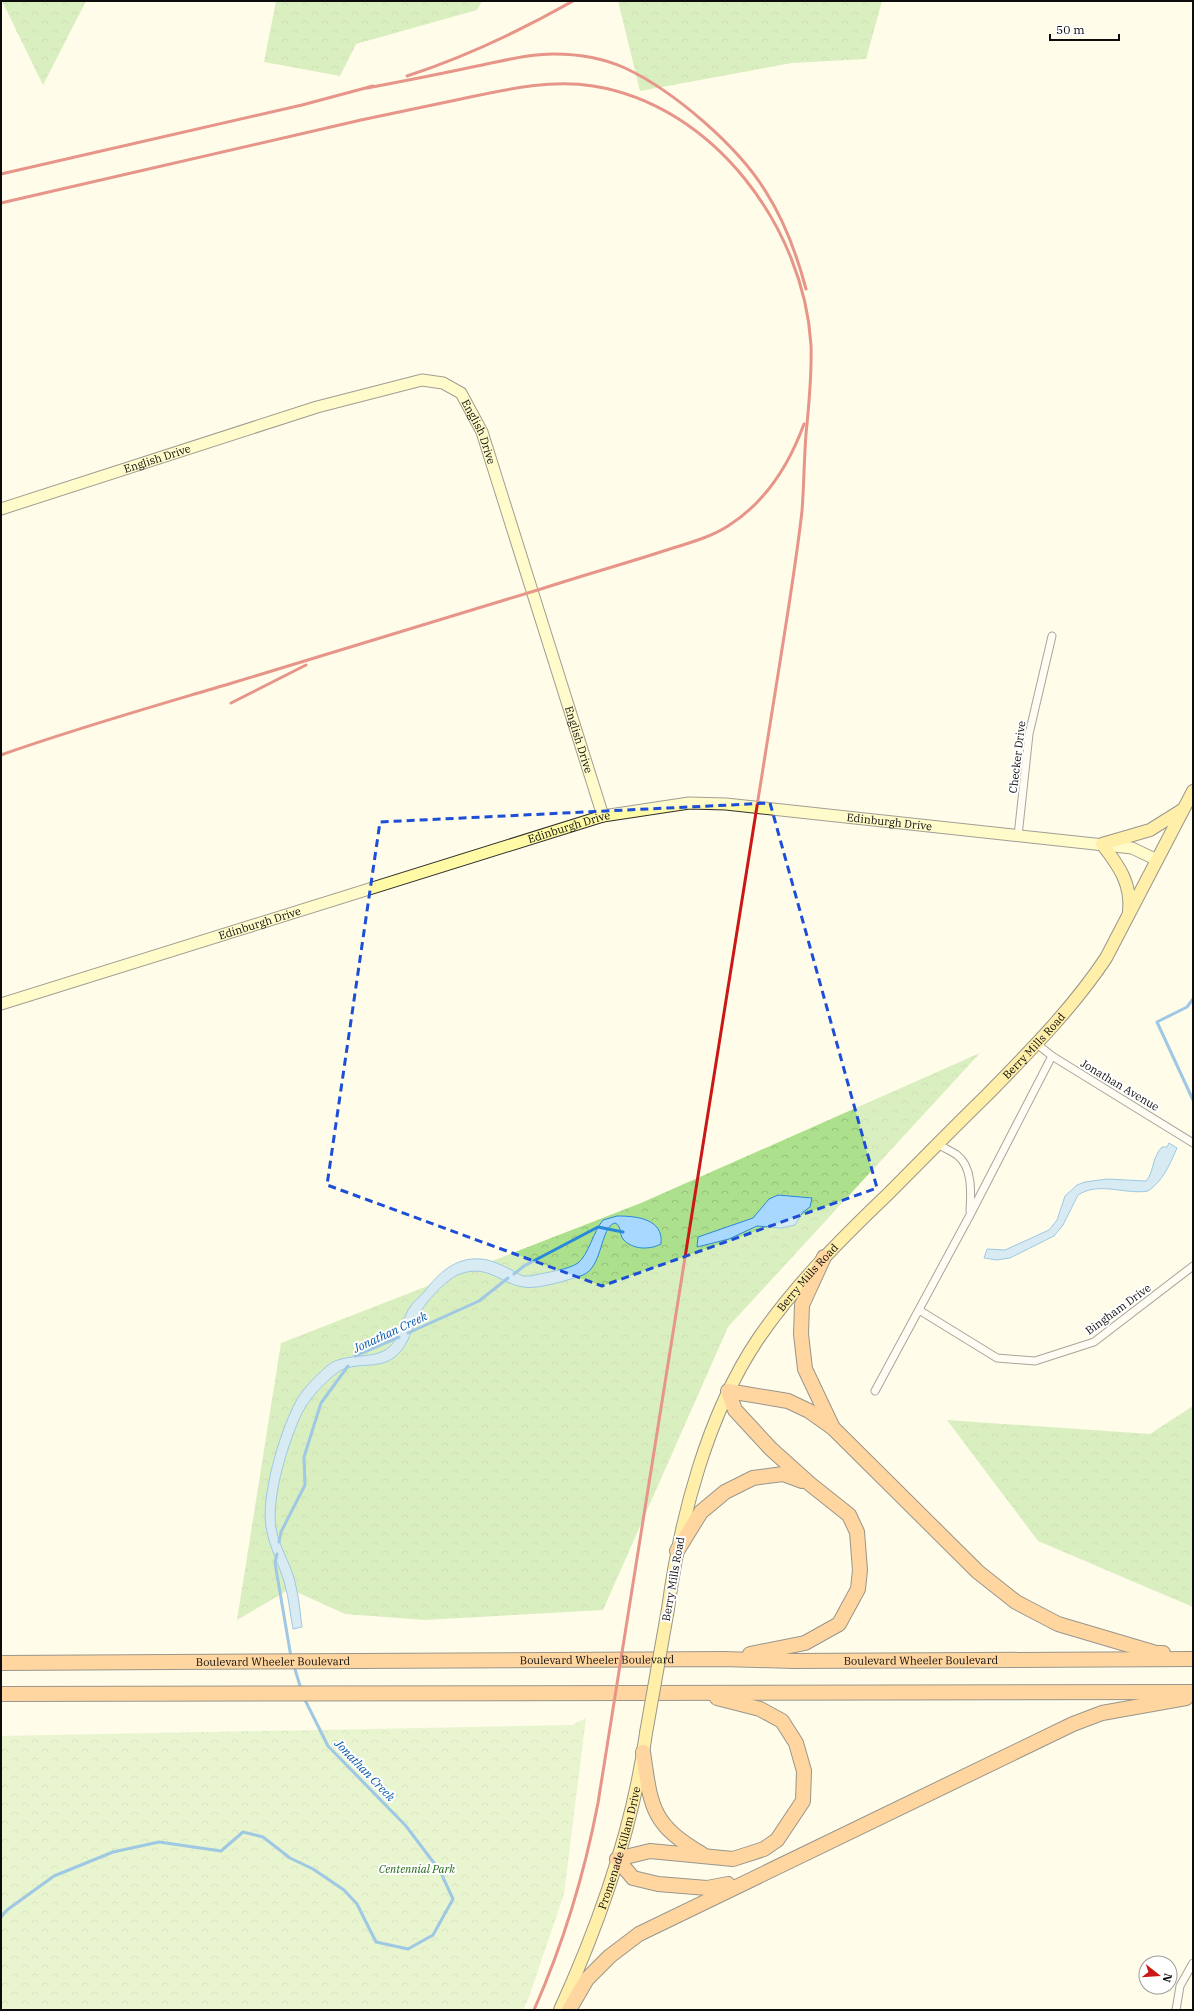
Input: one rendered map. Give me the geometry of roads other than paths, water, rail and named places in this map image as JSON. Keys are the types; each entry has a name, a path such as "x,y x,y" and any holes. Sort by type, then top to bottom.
{"highway":[{"path":"824,1257 802,1305 801,1334 805,1369 833,1428"},
{"path":"724,1659 805,1643 839,1624 858,1589 860,1570 857,1532 848,1515 771,1449 735,1410 728,1391 788,1401 809,1411 833,1428 978,1572 1016,1602 1058,1624 1156,1653 1193,1654"},
{"path":"678,1551 701,1512 725,1492 753,1478 783,1474 810,1484"},
{"name":"Boulevard Wheeler Boulevard","path":"1,1663 724,1659 793,1661 1193,1659"},
{"path":"694,1692 760,1709 782,1721 796,1743 804,1771 803,1801 777,1840 764,1849 733,1859 650,1851 617,1859 633,1878 658,1884 706,1888 746,1881"},
{"path":"1,1694 1193,1692"},
{"path":"569,2010 587,1979 610,1956 639,1934 1073,1724 1102,1713 1193,1697"},
{"path":"643,1752 653,1809 666,1828 682,1842 705,1857"}],"main road":[{"name":"Berry Mills Road","path":"655,1679 684,1518 699,1469 728,1391 757,1340 782,1306 824,1257 1037,1044 1090,982 1106,958 1193,791"},
{"path":"1128,916 1130,902 1126,880 1120,867 1102,844 1150,830 1184,808"},
{"name":"Promenade Killam Drive","path":"560,2010 598,1921 617,1859 633,1803 655,1679"}],"street":[{"name":"English Drive","path":"1,508 317,407 422,380 443,384 461,393 482,432 603,816"},
{"name":"Checker Drive","path":"1018,836 1029,734 1052,636"},
{"name":"Edinburgh Drive","path":"1,1004 603,816 689,803 756,806 1018,836 1102,844 1132,848 1157,860"},
{"name":"Jonathan Avenue","path":"1037,1044 1052,1056 1193,1143"},
{"path":"875,1390 970,1215 1052,1056"},
{"path":"938,1144 959,1156 968,1171 971,1189 970,1215"},
{"name":"Bingham Drive","path":"919,1310 997,1358 1034,1361 1094,1342 1193,1266"},
{"path":"1176,2010 1180,1986 1193,1963"}],"water":[{"path":"1169,1143 1177,1148 1162,1177 1148,1191 1139,1192 1095,1189 1086,1191 1078,1195 1063,1225 1054,1236 1010,1258 997,1260 984,1258 987,1249 1005,1250 1049,1230 1057,1220 1065,1196 1077,1185 1085,1182 1107,1179 1146,1181 1149,1178 1158,1152 1162,1147 1167,1147"},
{"path":"778,1195 812,1198 810,1207 803,1212 795,1225 781,1228 757,1226 729,1239 697,1247 698,1237 753,1218 769,1199"},
{"path":"617,1216 647,1220 658,1229 661,1235 661,1244 647,1248 631,1245 623,1239 619,1226 615,1223 610,1226 606,1232 598,1256 590,1271 577,1277 553,1284 529,1288 515,1285 493,1275 478,1271 455,1276 436,1292 425,1305 418,1316 405,1345 392,1359 384,1363 344,1369 337,1373 318,1390 303,1411 292,1437 282,1468 276,1500 276,1528 282,1549 293,1575 299,1604 302,1627 293,1629 283,1578 267,1534 265,1514 272,1465 277,1448 288,1418 297,1399 304,1389 327,1366 335,1361 343,1358 371,1355 387,1349 393,1343 400,1331 411,1305 442,1273 455,1264 472,1259 481,1259 492,1261 523,1276 530,1276 568,1268 578,1263 582,1259 603,1220"}],"waterway":[{"name":"Jonathan Creek","path":"1193,999 1187,1007 1157,1022 1193,1100"},
{"name":"Jonathan Creek","path":"514,1274 524,1266 598,1227 623,1232"},
{"name":"Jonathan Creek","path":"408,1333 479,1301 508,1278"},
{"name":"Jonathan Creek","path":"355,1356 399,1337"},
{"name":"Jonathan Creek","path":"279,1542 281,1532 305,1485 304,1457 321,1403 348,1366"},
{"name":"Jonathan Creek","path":"277,1554 275,1563 291,1657"},
{"name":"Jonathan Creek","path":"294,1666 301,1689"},
{"name":"Jonathan Creek","path":"1,1917 7,1910 54,1876 113,1852 159,1842 221,1851 243,1832 263,1837 290,1858 313,1869 344,1890 357,1904 376,1942 408,1949 433,1935 453,1899 440,1871 406,1826 328,1746 304,1698"}],"railway":[{"path":"407,76 429,69 492,43 573,1"},
{"path":"367,88 515,58 544,54 563,54 590,57 625,68 644,78 684,105 722,139 754,174 773,203 785,227 799,264 806,289"},
{"path":"1,203 361,120 494,92 527,86 543,85 576,84 593,86 637,98 677,118 713,145 745,179 771,217 791,258 805,301 811,345 810,390 805,444 802,511 786,626 598,1803 580,1883 555,1959 534,2010"},
{"path":"1,174 302,105 373,86"},
{"path":"1,755 87,726 426,625 707,537 728,526 742,516 765,494 775,481 791,454 804,424"},
{"path":"231,703 306,665"}],"park label":[{"name":"Centennial Park","path":"417,1869"}]}
